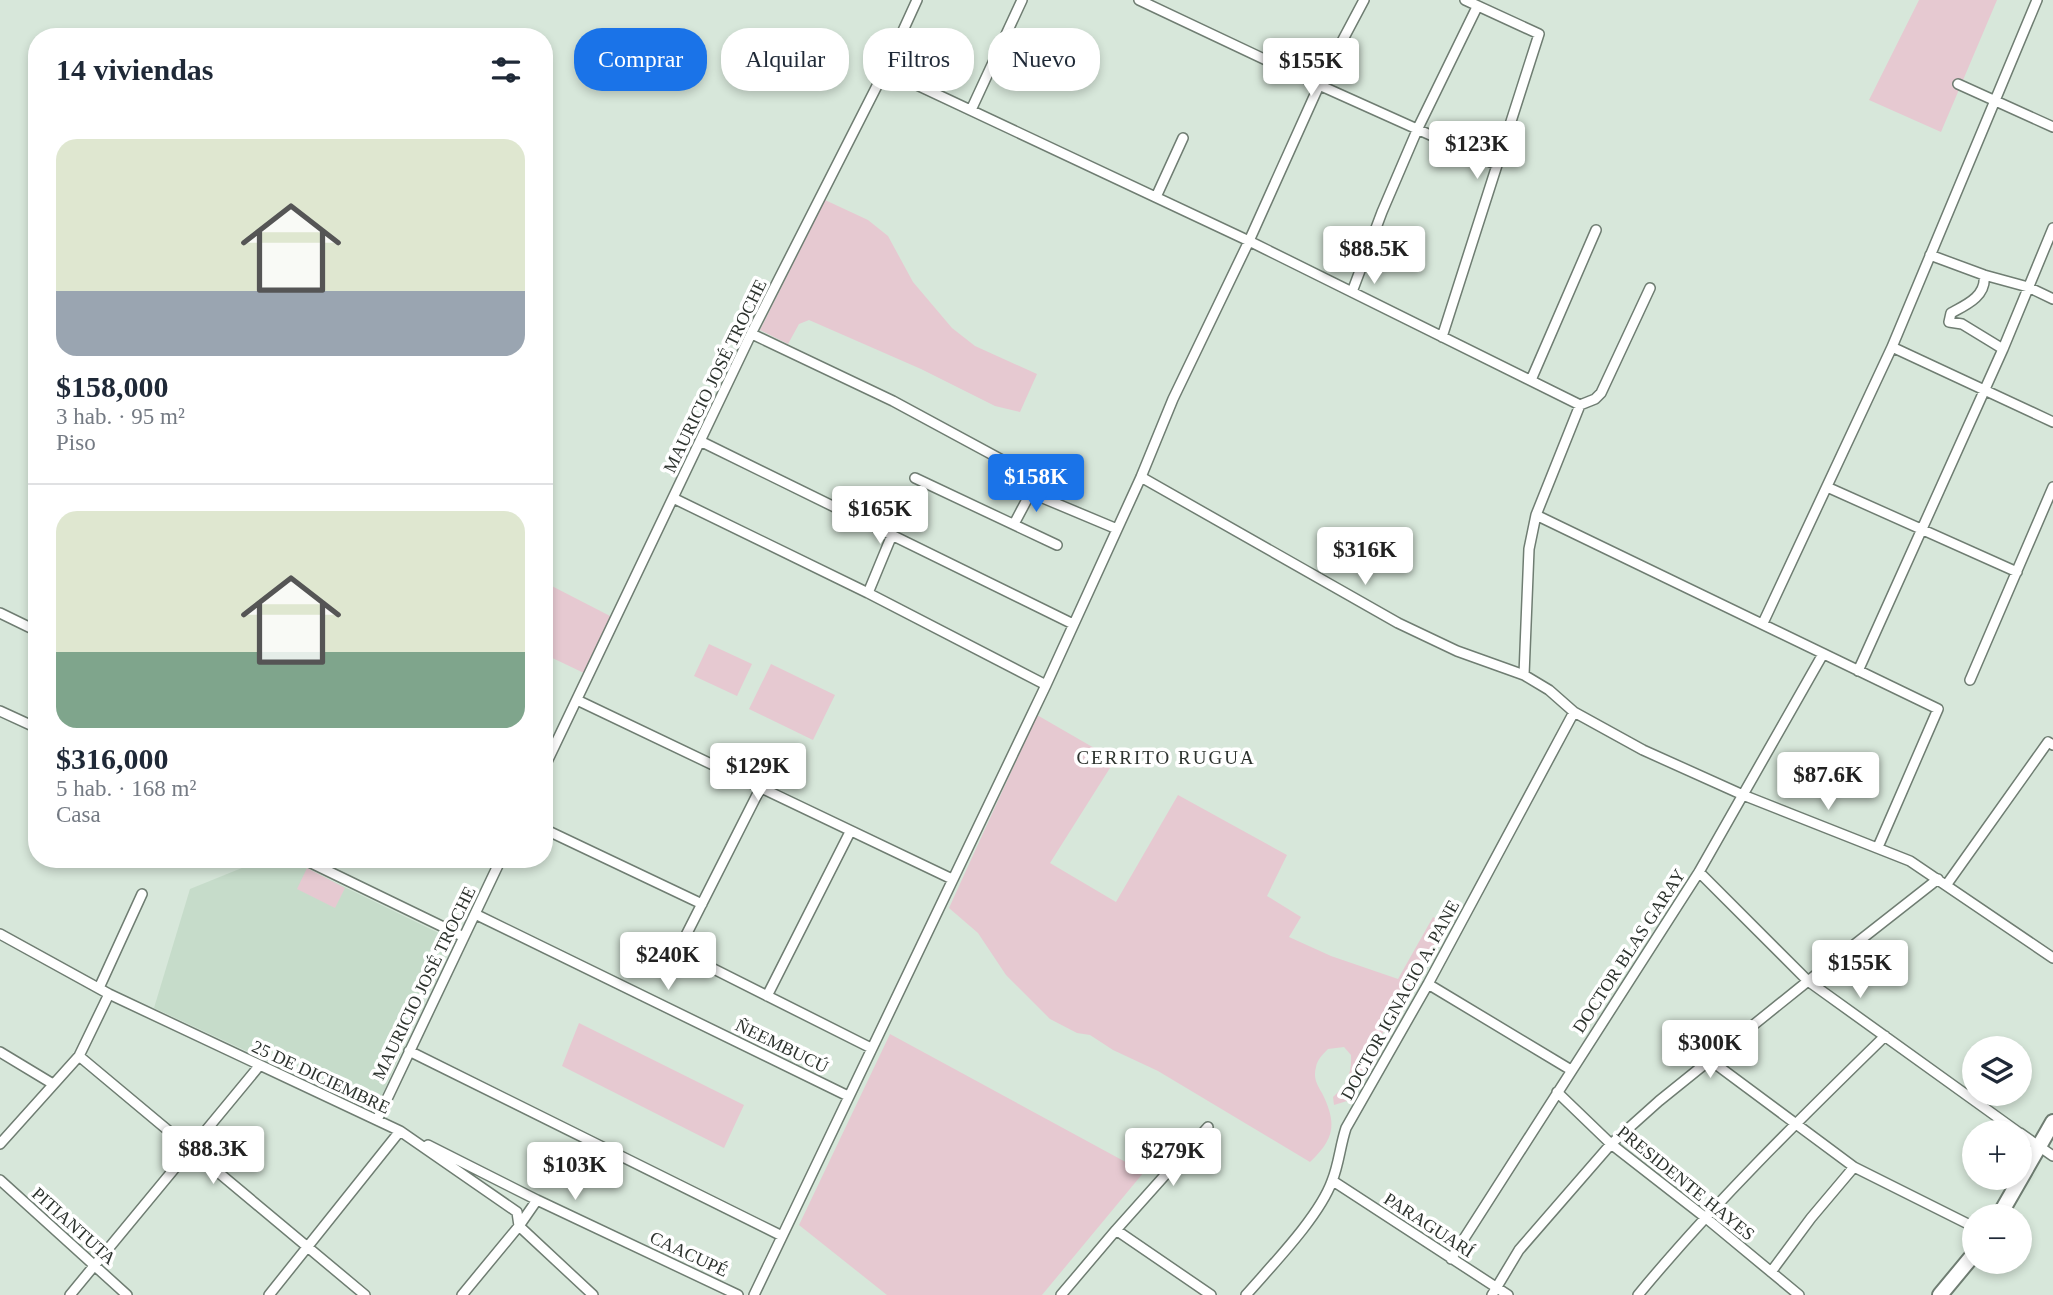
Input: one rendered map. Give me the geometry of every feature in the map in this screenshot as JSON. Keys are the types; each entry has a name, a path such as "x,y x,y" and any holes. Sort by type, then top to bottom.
{"highway":[{"path":"2006,1204 2053,1122"},
{"path":"1940,1295 1962,1268"}],"street":[{"path":"971,110 1022,0"},
{"path":"1139,0 1319,85 1497,164"},
{"path":"754,1295 1046,685 1141,477 1173,399 1249,241 1319,85 1364,0"},
{"path":"1442,337 1539,34 1465,0"},
{"path":"1763,623 1892,346 2037,0"},
{"name":"MAURICIO JOSÉ TROCHE","path":"902,28 914,1"},
{"path":"1352,292 1418,128 1477,7"},
{"path":"1958,84 2053,127"},
{"name":"MAURICIO JOSÉ TROCHE","path":"553,749 752,334 874,91"},
{"path":"931,91 1249,241 1580,405"},
{"path":"1156,197 1183,138"},
{"path":"1858,671 2003,349 2053,228"},
{"path":"1531,380 1596,229"},
{"path":"1930,255 1984,275 2028,287 2053,299"},
{"path":"1984,275 1985,282 1974,302 1951,313 1949,323 1962,324 2003,349"},
{"path":"1524,675 1529,549 1536,515 1580,405 1595,399 1601,393 1650,288"},
{"path":"752,334 893,401 1017,468 1032,490 1043,498 1117,529"},
{"path":"1892,346 2053,422"},
{"path":"700,441 1073,624"},
{"path":"1141,477 1398,623 1457,651 1524,675 1549,690 1574,712 1643,750 1743,795 1910,861 2053,958"},
{"path":"915,478 1057,545"},
{"path":"1827,487 2017,572"},
{"path":"1970,680 2053,487"},
{"path":"1014,524 1032,490"},
{"path":"673,498 868,593 1046,685"},
{"path":"1536,515 1938,709 1878,847"},
{"path":"868,593 892,535"},
{"path":"0,613 28,627"},
{"name":"DOCTOR BLAS GARAY","path":"1451,1259 1699,872 1823,654"},
{"path":"577,700 952,879"},
{"path":"0,711 28,724"},
{"name":"DOCTOR IGNACIO A. PANE","path":"1247,1295 1319,1208 1333,1181 1339,1147 1346,1128 1428,984 1574,712"},
{"path":"1494,1291 1519,1250 1611,1144 1659,1101 1808,981 1943,882 2048,742 2053,745"},
{"path":"761,787 678,951 871,1048"},
{"path":"767,996 850,832"},
{"path":"553,833 702,904"},
{"path":"322,868 464,937"},
{"name":"MAURICIO JOSÉ TROCHE","path":"377,1120 497,868"},
{"path":"1699,872 1808,981 2001,1120"},
{"path":"99,988 142,894"},
{"name":"ÑEEMBUCÚ","path":"475,914 848,1096"},
{"name":"25 DE DICIEMBRE","path":"0,934 109,994 400,1132 517,1212 519,1226 593,1295"},
{"path":"1428,984 1571,1070"},
{"path":"0,1144 79,1056 109,994"},
{"path":"1638,1295 1795,1124 1885,1036"},
{"path":"410,1051 782,1236"},
{"path":"0,1052 53,1084"},
{"path":"79,1056 365,1295"},
{"path":"1710,1060 1854,1167 1962,1221"},
{"path":"70,1295 260,1065"},
{"name":"PRESIDENTE HAYES","path":"1557,1092 1611,1144 1799,1295"},
{"path":"1061,1295 1208,1127"},
{"path":"269,1295 400,1132"},
{"name":"CAACUPÉ","path":"400,1132 738,1295"},
{"path":"2032,1142 2053,1156"},
{"path":"1771,1272 1811,1218 1854,1167"},
{"name":"PITIANTUTA","path":"0,1180 127,1295"},
{"name":"PARAGUARÍ","path":"1333,1181 1451,1259 1494,1291 1508,1295"},
{"path":"462,1295 537,1200"},
{"path":"1116,1230 1211,1295"}],"shaded area":[{"path":"1919,0 1997,0 1941,132 1869,100"},
{"path":"825,200 868,220 888,236 913,282 952,328 975,346 1037,374 1020,412 995,406 921,369 809,320 799,324 788,344 760,330"},
{"path":"553,587 612,617 586,674 553,658"},
{"path":"709,644 752,664 737,696 694,676"},
{"path":"771,664 835,695 813,740 749,709"},
{"path":"1037,715 1115,760 1050,863 1116,902 1178,795 1287,855 1267,896 1301,917 1289,937 1331,956 1398,979 1433,917 1447,924 1371,1053 1347,1101 1334,1105 1333,1097 1348,1078 1351,1055 1344,1047 1328,1049 1319,1060 1315,1078 1330,1113 1331,1130 1325,1146 1310,1162 1158,1071 1113,1050 1090,1035 1077,1033 1050,1019 1006,975 978,933 949,908"},
{"path":"242,868 305,868 451,939 375,1111 154,1008 190,889"},
{"path":"307,868 345,888 335,908 297,889"},
{"path":"579,1023 744,1105 724,1148 562,1066"},
{"path":"890,1034 1144,1172 1042,1295 887,1295 799,1225"}],"district":[{"name":"CERRITO RUGUA","path":"1166,757"}]}
